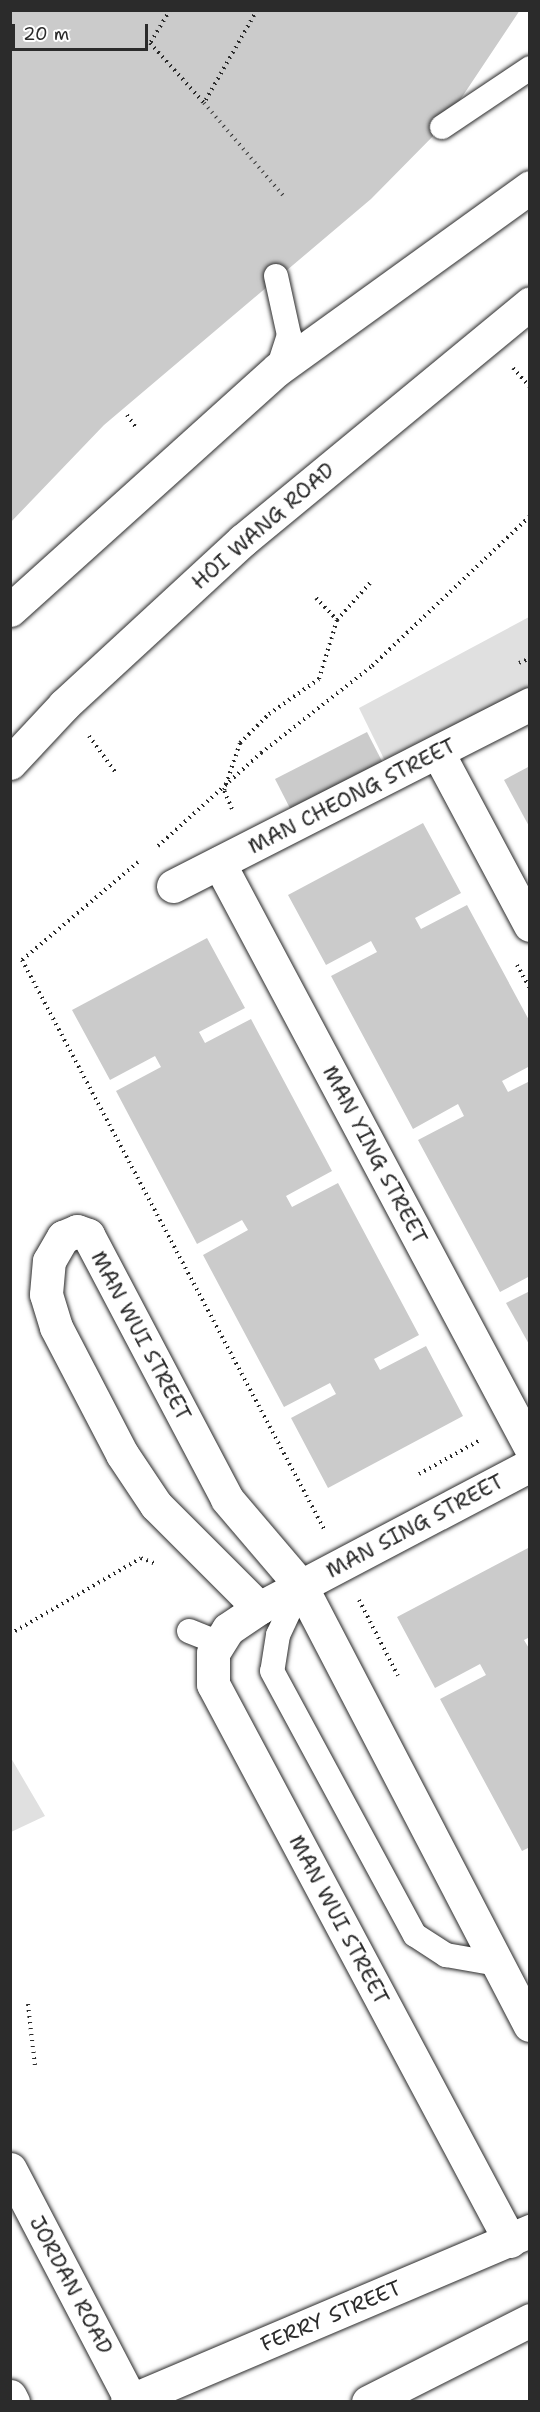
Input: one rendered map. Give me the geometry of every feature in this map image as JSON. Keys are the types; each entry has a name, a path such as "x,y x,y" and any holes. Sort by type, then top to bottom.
{"street":[{"path":"10,610 278,369 530,187"},
{"name":"HOI WANG ROAD","path":"10,764 64,705 243,540 530,303"},
{"name":"MAN CHEONG STREET","path":"173,886 438,753 530,704"},
{"path":"438,753 530,925"},
{"name":"MAN YING STREET","path":"219,863 530,1447"},
{"name":"MAN WUI STREET","path":"259,1608 156,1505 116,1443 56,1327 46,1294 49,1261 63,1237 77,1231 88,1235 227,1499 301,1586 530,2025"},
{"name":"MAN SING STREET","path":"301,1586 530,1465"},
{"path":"219,1643 228,1629 259,1608 301,1586"},
{"name":"MAN WUI STREET","path":"219,1643 213,1653 213,1684 520,2236"},
{"name":"JORDAN ROAD","path":"10,2169 130,2401"},
{"name":"FERRY STREET","path":"130,2401 520,2236"},
{"path":"368,2402 530,2320"},
{"path":"10,2396 14,2402"}],"lane":[{"path":"442,127 530,68"},
{"path":"276,276 289,336 278,369"},
{"path":"301,1586 278,1635 272,1671 415,1935 446,1955 497,1964"},
{"path":"189,1631 219,1643"}],"path":[{"path":"170,10 150,43 286,199"},
{"path":"204,103 257,10"},
{"path":"517,373 530,387"},
{"path":"127,415 135,426"},
{"path":"151,852 372,666 530,516"},
{"path":"235,817 224,790 240,743 268,714 319,680 337,620 370,583"},
{"path":"316,598 337,620"},
{"path":"105,756 116,773"},
{"path":"141,860 22,960 324,1527"},
{"path":"10,1634 141,1558 161,1565"},
{"path":"28,2004 35,2066"}],"shaded area":[{"path":"529,617 529,694 388,767 359,708"},
{"path":"11,1758 45,1816 10,1832"}],"building":[{"path":"10,10 520,10 442,127 371,199 104,425 10,523"},
{"path":"367,732 386,769 294,816 275,779"},
{"path":"530,766 530,828 504,780"},
{"path":"423,823 461,893 415,918 421,929 467,905 530,1022 530,1066 502,1081 508,1092 530,1081 530,1276 500,1292 418,1140 464,1116 458,1104 413,1129 331,976 377,952 371,941 326,965 288,895"},
{"path":"207,938 245,1008 199,1032 205,1043 251,1019 332,1171 286,1196 292,1207 338,1183 419,1335 374,1359 380,1370 426,1346 463,1416 328,1488 291,1418 336,1394 330,1383 284,1407 203,1255 248,1230 242,1220 197,1244 116,1091 161,1067 155,1056 110,1080 72,1010"},
{"path":"530,1291 530,1346 506,1303"},
{"path":"530,1547 530,1637 524,1640 530,1650 530,1847 522,1851 440,1699 486,1675 480,1664 435,1688 397,1617"}]}
